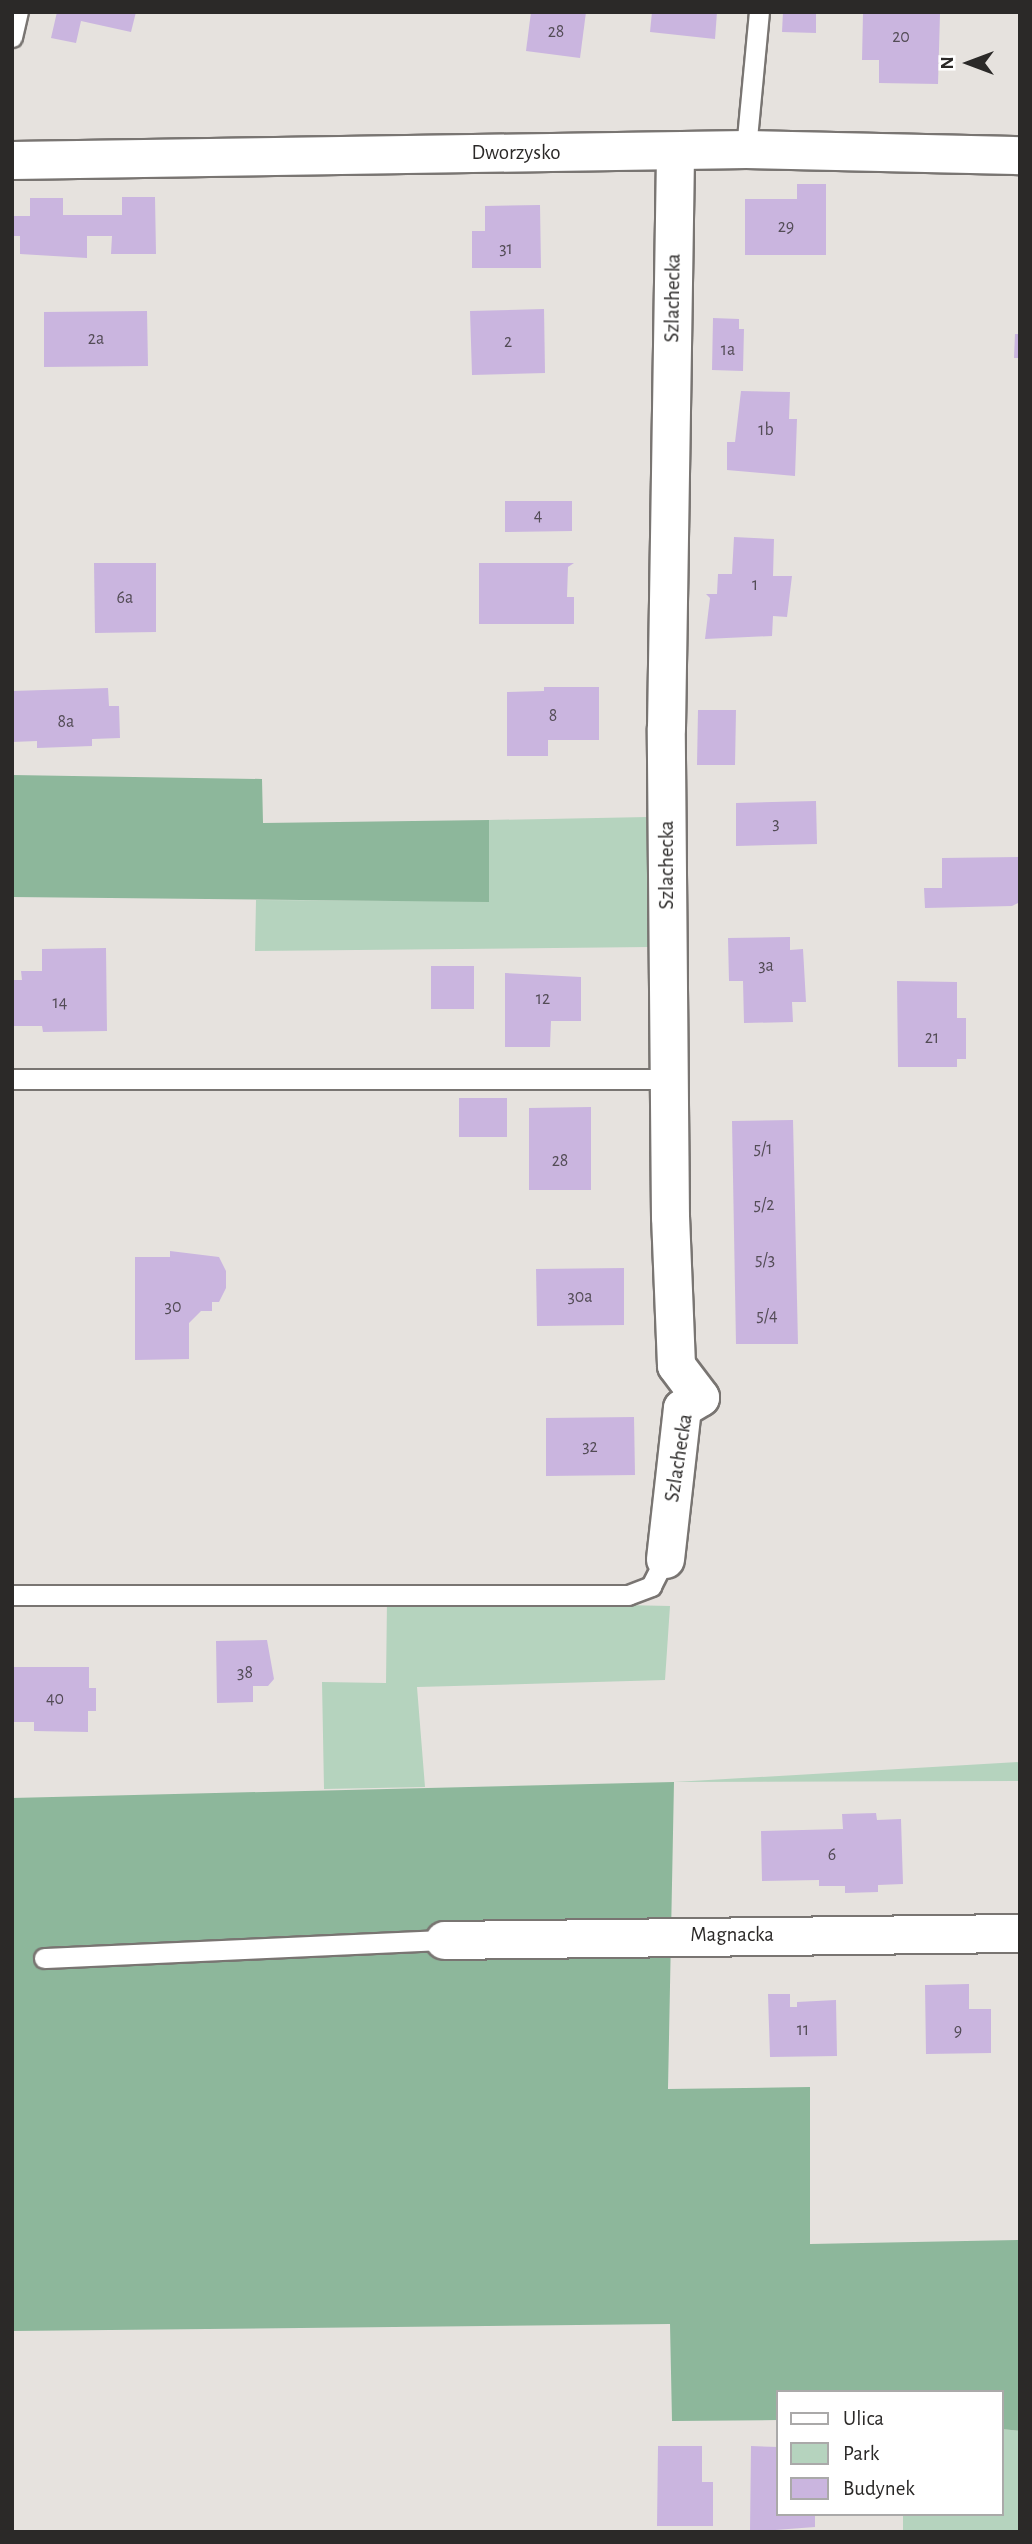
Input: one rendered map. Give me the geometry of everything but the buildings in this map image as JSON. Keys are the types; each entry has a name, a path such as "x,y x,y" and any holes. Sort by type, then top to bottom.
{"street":[{"name":"Dworzysko","path":"12,160 675,153 746,149 1020,155"},
{"name":"Szlachecka","path":"665,1559 682,1408 699,1397 676,1365 669,1079 666,728 675,153"},
{"name":"Magnacka","path":"444,1940 1020,1933"}],"lane":[{"path":"12,37 18,12"},
{"path":"746,149 760,12"},
{"path":"12,1079 669,1079"},
{"path":"12,1595 628,1595 651,1586 665,1559"},
{"path":"44,1958 444,1940"}],"green space":[{"path":"12,775 262,779 263,823 489,820 489,902 12,897"},
{"path":"648,817 649,947 255,951 256,900 489,901 489,820"},
{"path":"387,1600 670,1606 665,1680 417,1687 425,1787 324,1789 322,1682 386,1683"},
{"path":"1020,1762 1020,1781 674,1782"},
{"path":"674,1782 668,2089 810,2087 810,2244 1020,2240 1020,2431 1004,2429 1004,2390 776,2390 776,2420 672,2421 670,2324 12,2331 12,1798"},
{"path":"1004,2429 1020,2431 1020,2532 903,2532 903,2516 1004,2516"}]}
